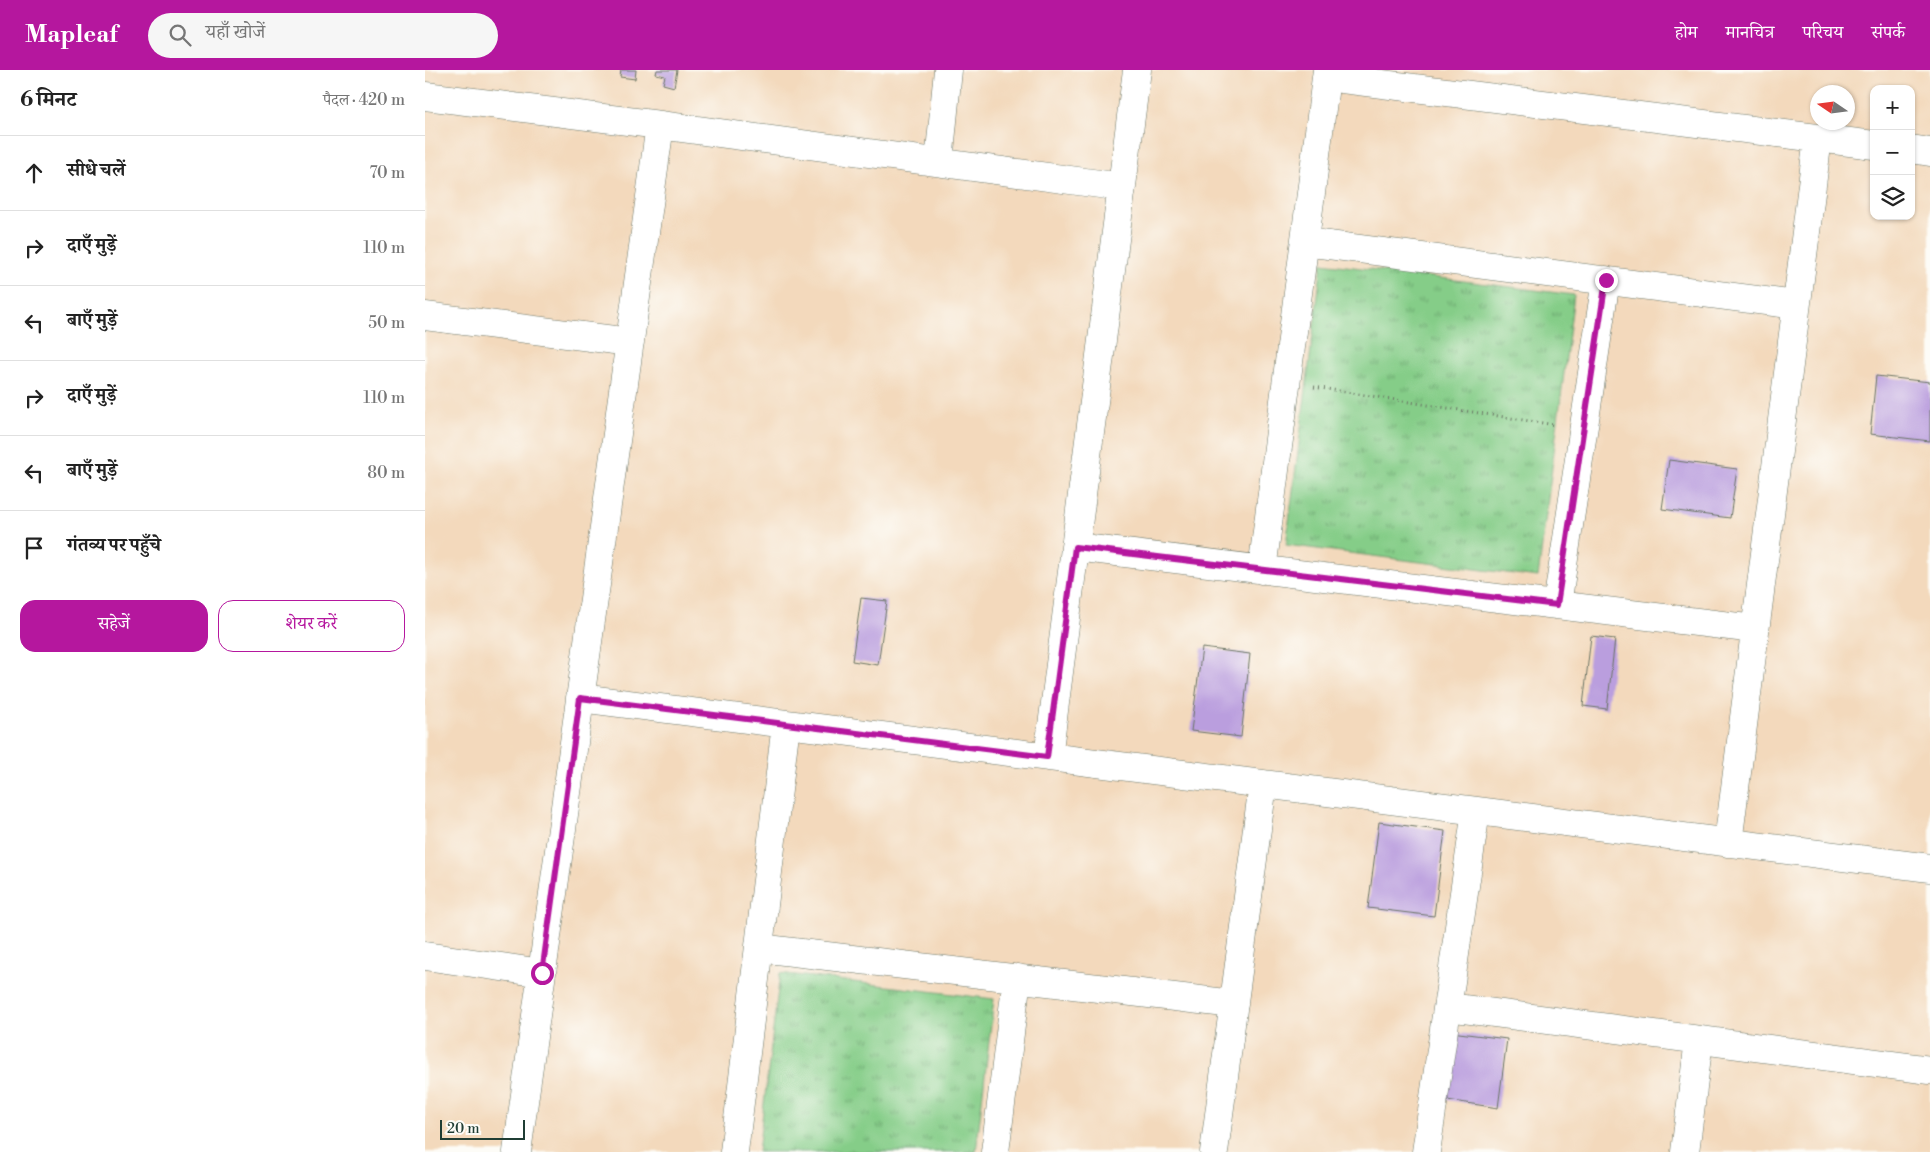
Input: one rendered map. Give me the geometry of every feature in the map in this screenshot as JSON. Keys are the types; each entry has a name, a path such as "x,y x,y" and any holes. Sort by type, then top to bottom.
{"street":[{"path":"939,162 948,70"},
{"path":"1047,757 1137,70"},
{"path":"1262,570 1327,74 1870,144"},
{"path":"425,96 660,125 1122,187"},
{"path":"517,1152 660,125"},
{"path":"1728,843 1818,138"},
{"path":"1915,150 1930,152"},
{"path":"1305,242 1796,304"},
{"path":"1557,605 1606,280"},
{"path":"425,316 630,342"},
{"path":"1075,547 1755,629"},
{"path":"580,698 1930,868"},
{"path":"734,1152 786,724"},
{"path":"1214,1152 1263,784"},
{"path":"1426,1152 1476,811"},
{"path":"759,948 1234,1004"},
{"path":"425,956 542,973"},
{"path":"995,1152 1017,978"},
{"path":"1448,1006 1930,1070"},
{"path":"1685,1152 1699,1040"}],"path":[{"path":"1287,383 1584,430"}],"green space":[{"path":"1322,263 1574,295 1538,577 1286,545"},
{"path":"780,973 994,999 976,1152 758,1152"}],"building":[{"path":"621,70 636,70 635,79 620,77"},
{"path":"657,70 677,70 674,87 663,84 665,76 656,74"},
{"path":"1876,376 1930,382 1930,441 1870,434"},
{"path":"1669,460 1737,469 1730,518 1662,509"},
{"path":"861,598 887,601 878,665 852,661"},
{"path":"1591,636 1615,639 1607,709 1583,706"},
{"path":"1202,648 1250,654 1241,737 1191,731"},
{"path":"1379,822 1445,831 1434,916 1368,908"},
{"path":"1451,1032 1507,1039 1498,1108 1441,1099"}],"route":[{"path":"542,973 580,698 1047,757 1075,547 1557,605 1606,280"}]}
